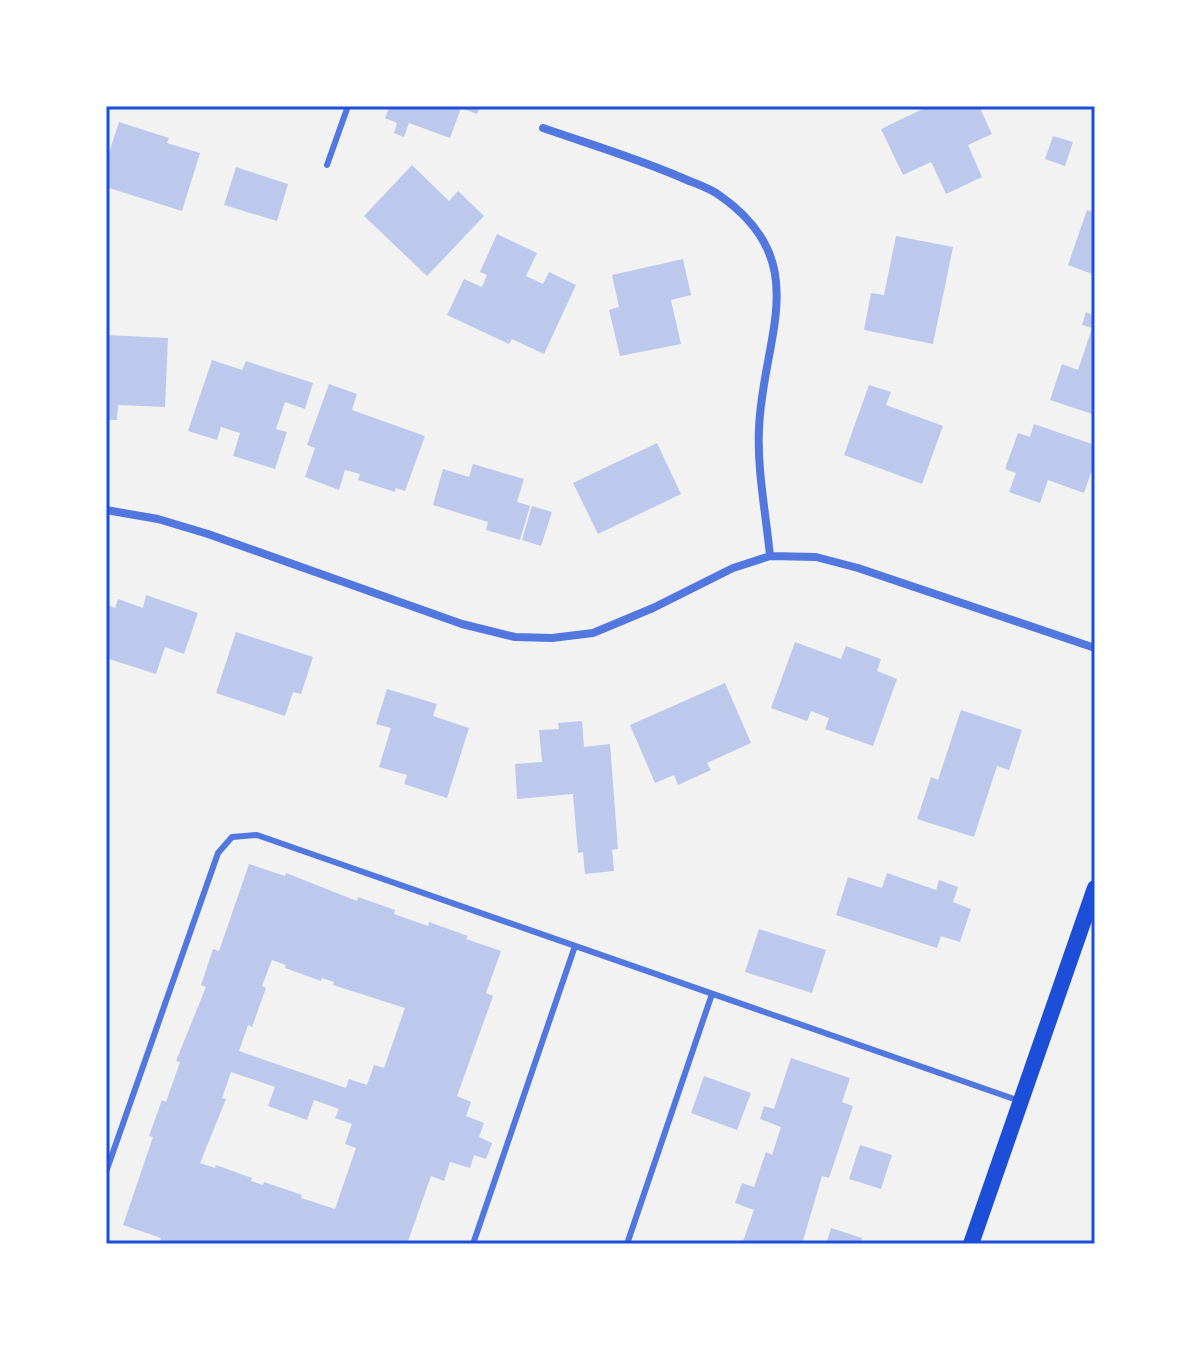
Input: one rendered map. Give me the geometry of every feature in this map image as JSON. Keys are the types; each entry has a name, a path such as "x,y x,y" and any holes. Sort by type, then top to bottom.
{"main road":[{"path":"971,1244 1095,888"}],"street":[{"path":"543,128 661,169 717,194 747,218 768,249 777,287 774,336 761,394 758,431 770,556"},
{"path":"106,510 158,519 208,534 462,624 515,637 552,638 593,633 653,608 733,568 770,556 816,557 858,568 1095,648"}],"lane":[{"path":"327,165 348,106"},
{"path":"106,1172 218,853 232,837 257,835 1021,1101"},
{"path":"473,1244 575,946"},
{"path":"627,1244 712,994"}],"building":[{"path":"390,106 480,106 477,114 461,108 450,138 409,123 404,137 394,133 397,123 385,118"},
{"path":"929,106 979,106 992,134 968,145 982,177 946,194 931,162 903,175 881,129"},
{"path":"119,122 169,138 167,143 200,153 182,211 106,187 106,162"},
{"path":"1053,136 1073,142 1065,166 1045,159"},
{"path":"412,165 449,201 458,191 484,216 427,276 364,216"},
{"path":"236,167 288,184 277,221 224,205"},
{"path":"1087,210 1095,213 1095,275 1068,265"},
{"path":"497,234 537,253 526,276 543,284 549,272 576,285 544,354 512,339 509,344 447,315 464,279 482,287 487,275 480,272"},
{"path":"896,236 953,247 933,344 864,330 871,293 884,295"},
{"path":"683,259 691,295 671,300 681,344 620,356 609,310 619,307 612,275"},
{"path":"1086,312 1095,316 1095,415 1050,400 1062,364 1078,370 1092,328 1082,325"},
{"path":"106,335 168,338 165,407 118,405 117,420 106,420"},
{"path":"212,360 242,370 246,361 313,383 305,409 285,402 276,429 287,432 275,469 233,456 240,433 221,427 217,440 188,431"},
{"path":"329,384 357,394 352,410 425,436 405,491 396,488 395,492 358,480 360,474 345,470 339,490 305,477 315,448 307,445"},
{"path":"869,385 891,392 886,405 943,426 922,484 844,455"},
{"path":"1034,424 1095,445 1095,461 1084,493 1048,480 1040,503 1009,492 1016,473 1005,469 1018,433 1030,437"},
{"path":"657,443 681,494 598,534 573,483"},
{"path":"473,464 524,479 517,502 530,506 520,540 486,530 488,522 433,505 443,469 469,477"},
{"path":"532,506 552,512 541,546 522,540"},
{"path":"146,595 198,613 184,654 165,647 156,674 106,658 106,604 115,608 118,599 143,608"},
{"path":"236,632 313,657 301,694 293,692 285,716 216,693"},
{"path":"795,642 841,659 846,646 881,659 877,671 897,679 873,746 825,729 829,718 811,711 807,721 771,708"},
{"path":"725,683 751,743 707,763 711,770 678,785 674,775 655,783 630,725"},
{"path":"387,689 437,704 433,716 469,728 447,798 404,784 407,775 379,767 391,728 376,724"},
{"path":"961,710 1022,730 1009,770 997,766 974,837 917,819 931,777 938,780"},
{"path":"582,721 584,747 610,744 618,849 612,850 614,871 585,874 583,852 578,853 573,794 517,799 515,764 542,762 539,730 559,729 558,723"},
{"path":"249,864 285,876 286,873 357,901 358,897 395,910 394,914 428,926 429,922 501,951 486,993 493,996 457,1096 471,1102 466,1116 484,1123 479,1137 492,1143 486,1159 474,1155 470,1168 450,1162 444,1181 431,1176 407,1244 169,1244 160,1241 161,1238 123,1225 153,1137 149,1136 162,1100 166,1102 180,1062 176,1061 206,987 201,985 213,949 219,951","holes":["272,960 321,981 322,978 334,982 333,985 405,1008 384,1068 374,1065 367,1085 349,1079 346,1088 239,1051 248,1025 252,1027","231,1072 275,1087 268,1106 307,1120 314,1100 339,1109 335,1118 352,1124 345,1144 356,1148 335,1209 264,1182 263,1185 251,1181 252,1178 216,1165 215,1168 200,1163 226,1099 222,1098"]},
{"path":"887,873 936,890 939,880 958,887 953,902 971,909 960,942 941,936 937,948 836,915 848,877 882,888"},
{"path":"759,929 826,950 812,993 745,972"},
{"path":"791,1058 850,1078 842,1102 853,1106 829,1178 822,1176 802,1244 742,1244 754,1210 735,1203 742,1183 754,1187 766,1152 772,1155 781,1127 760,1119 764,1106 774,1109"},
{"path":"704,1076 751,1093 737,1130 691,1113"},
{"path":"860,1145 892,1155 881,1189 849,1179"},
{"path":"831,1228 862,1238 860,1244 826,1244"}]}
